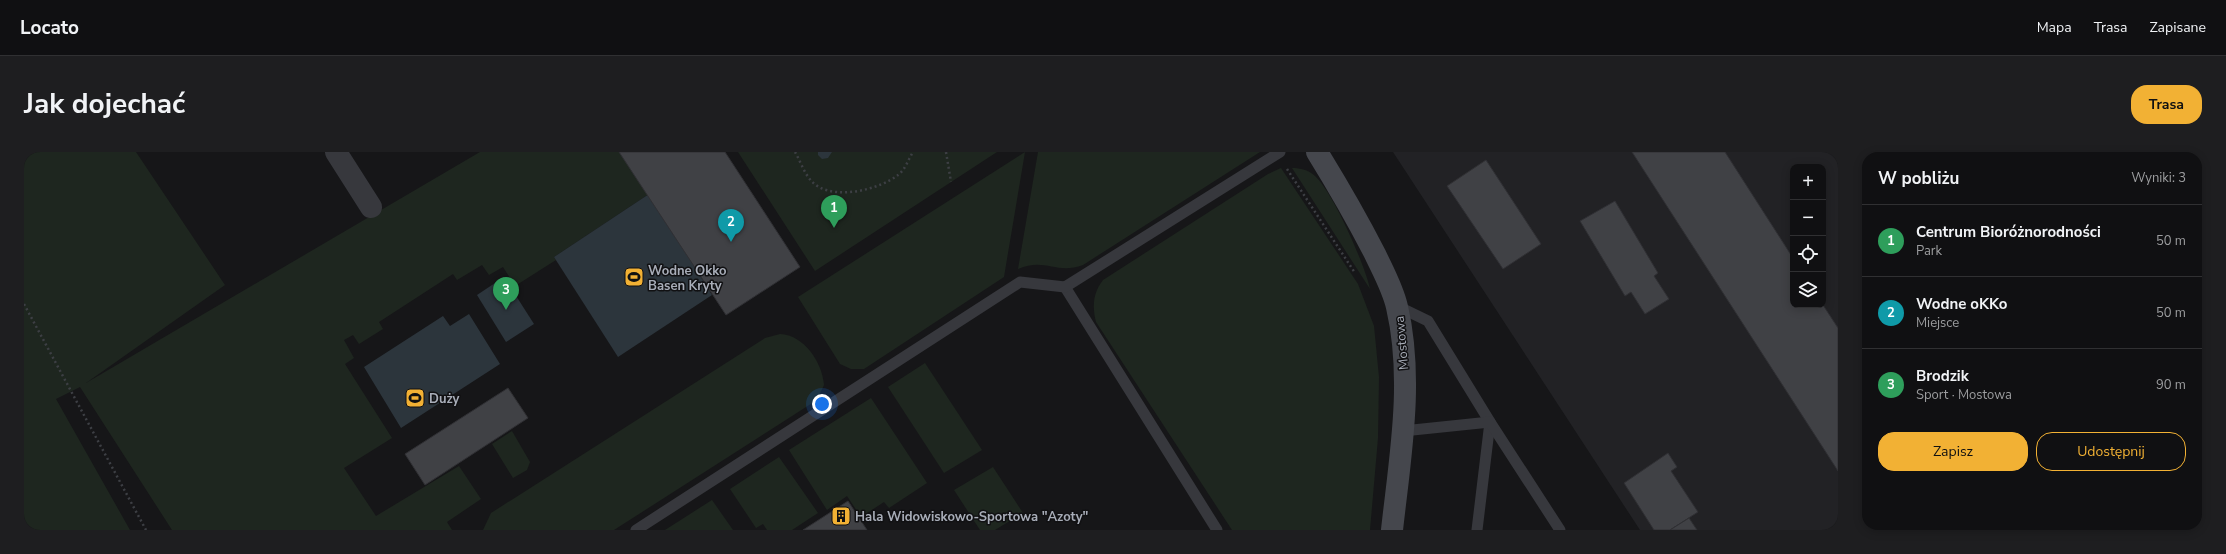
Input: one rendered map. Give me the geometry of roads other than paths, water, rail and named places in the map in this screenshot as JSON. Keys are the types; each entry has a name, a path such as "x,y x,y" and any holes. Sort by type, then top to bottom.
{"street":[{"path":"336,152 371,207"},
{"name":"Mostowa","path":"1317,152 1354,213 1385,275 1397,306 1403,338 1403,431 1392,530"}],"lane":[{"path":"636,530 1020,282 1065,287 1279,153"},
{"path":"1065,287 1218,530"},
{"path":"1397,306 1428,321 1490,422 1560,530"},
{"path":"1403,431 1490,422"},
{"path":"1477,530 1490,422"}],"place":[{"name":"Centrum Bioróżnorodności","path":"834,228"},
{"name":"Wodne oKKo","path":"731,242"},
{"name":"Wodne Okko Basen Kryty","path":"634,277"},
{"name":"Brodzik","path":"506,310"},
{"name":"Duży","path":"415,398"},
{"name":"Hala Widowiskowo-Sportowa \"Azoty\"","path":"841,516"}]}
